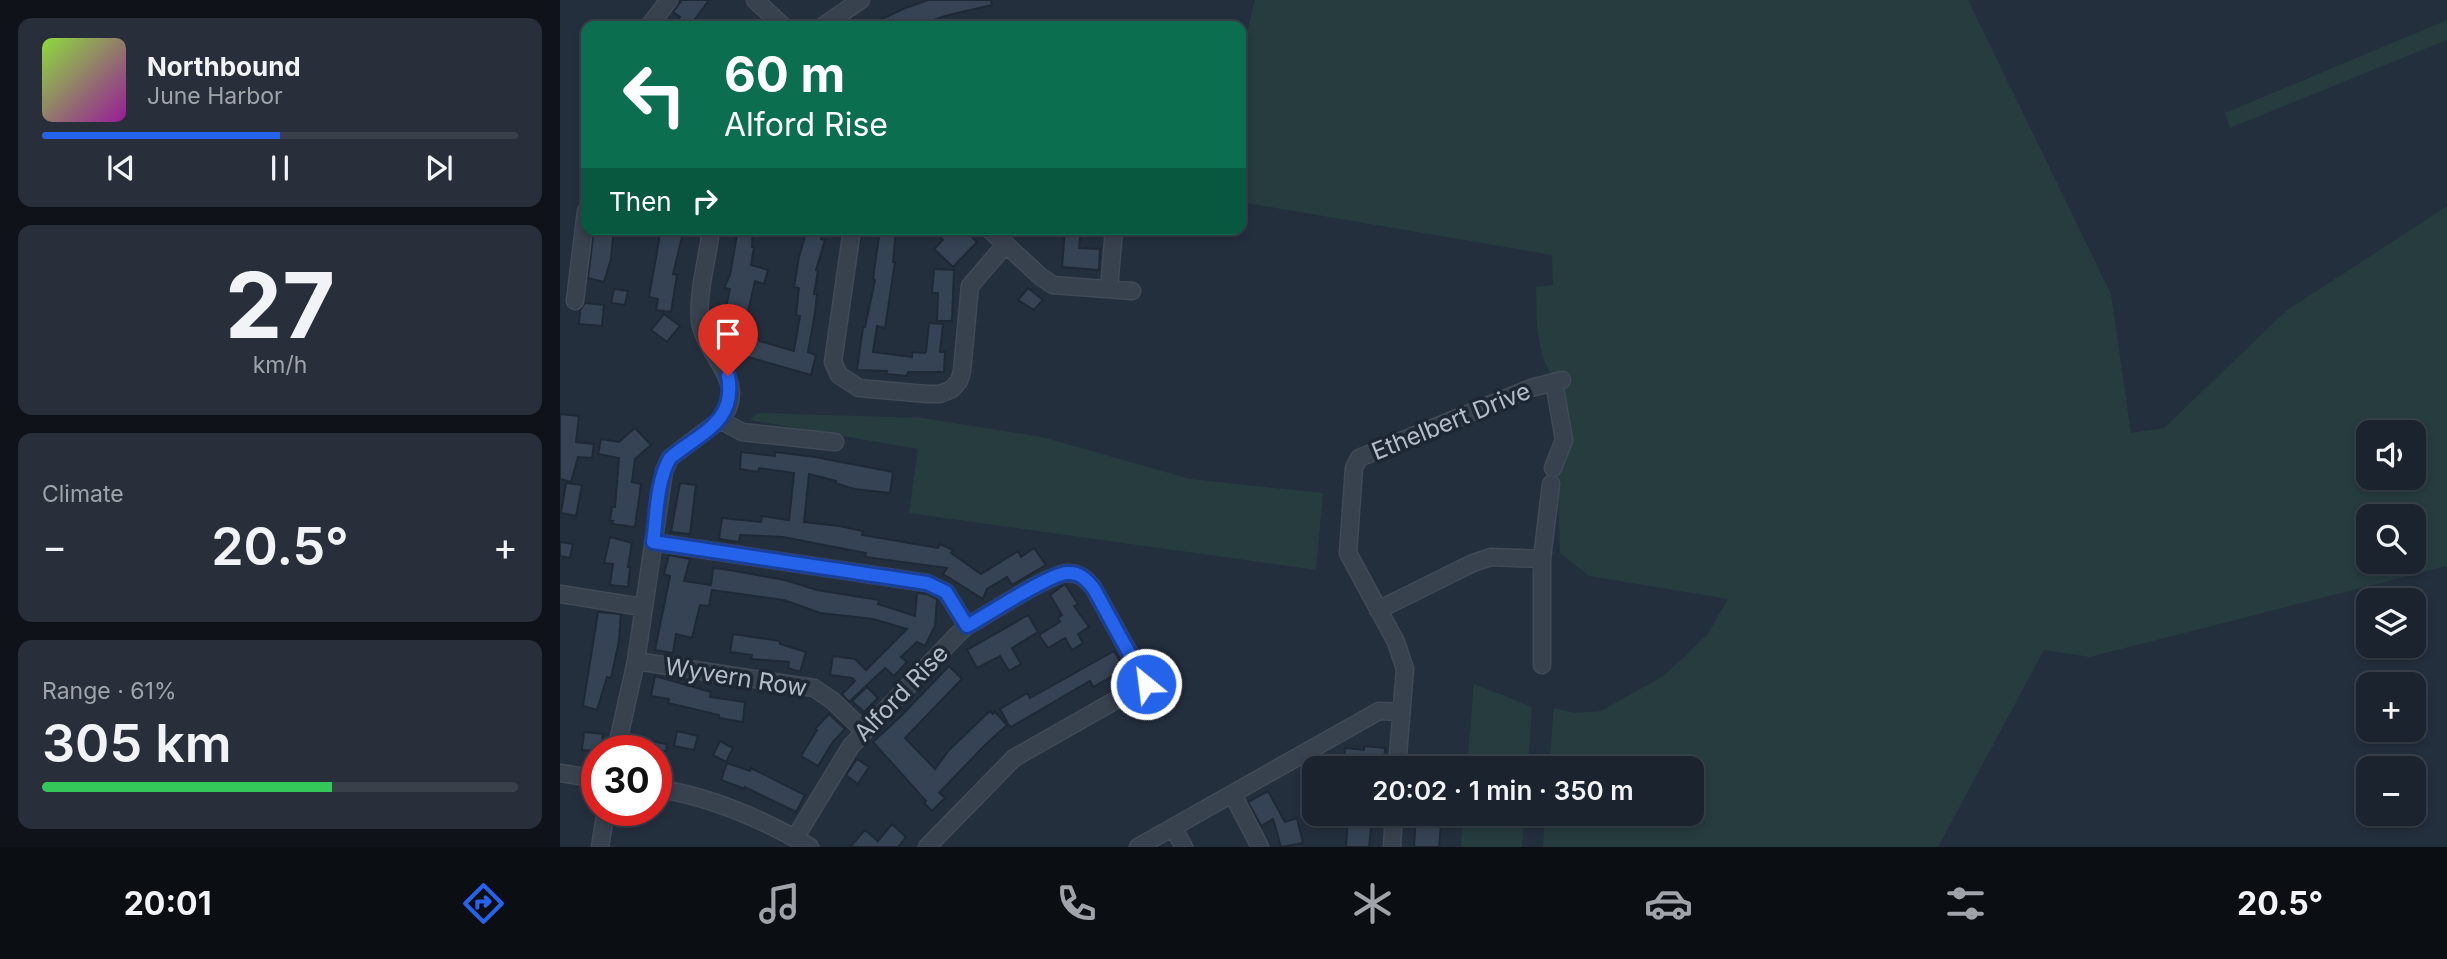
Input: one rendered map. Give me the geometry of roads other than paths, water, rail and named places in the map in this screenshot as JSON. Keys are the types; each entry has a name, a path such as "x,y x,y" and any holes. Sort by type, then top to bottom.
{"street":[{"path":"653,21 669,0"},
{"path":"755,0 778,21"},
{"path":"830,21 860,0"},
{"path":"575,302 583,235"},
{"path":"620,735 636,661 662,478 668,462 720,420 727,408 730,385 724,367 705,340 700,316 710,235"},
{"path":"851,235 833,362 835,369 844,380 859,388 940,394 956,385 961,378 970,286 1005,245"},
{"path":"995,235 1041,277 1054,285 1132,291"},
{"path":"1109,289 1114,235"},
{"name":"Ethelbert Drive","path":"1378,610 1348,553 1354,468 1360,458 1531,388 1558,381 1564,440 1552,476 1542,559 1542,665"},
{"path":"720,420 742,432 835,442"},
{"path":"653,542 927,583 946,592 967,626"},
{"path":"1398,756 1405,668 1396,642 1378,610 1473,563 1491,557 1542,559"},
{"name":"Alford Rise","path":"795,838 843,758 864,731 967,626 1048,580 1068,573 1088,581 1146,684 1014,758 927,847"},
{"path":"560,594 642,607"},
{"name":"Wyvern Row","path":"636,661 814,688 833,701 864,731"},
{"path":"1138,847 1380,712 1401,712"},
{"path":"560,772 581,776"},
{"path":"672,791 725,806 810,847"},
{"path":"1233,795 1260,847"},
{"path":"600,847 603,826"},
{"path":"1392,847 1393,826"},
{"path":"1173,827 1184,847"}]}
